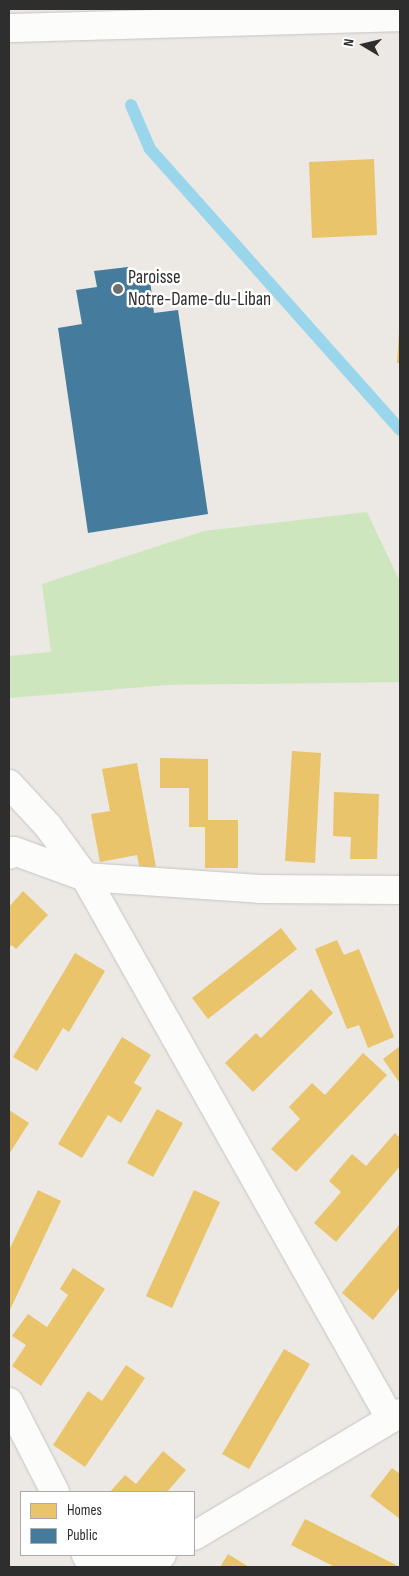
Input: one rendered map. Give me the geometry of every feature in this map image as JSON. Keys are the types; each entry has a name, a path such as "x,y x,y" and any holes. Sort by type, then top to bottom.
{"street":[{"path":"9,28 387,14"},
{"path":"9,784 48,826 85,877 395,1416 195,1535"},
{"path":"9,855 14,852 85,877 260,889 400,890"},
{"path":"9,1402 54,1491"},
{"path":"87,1556 88,1558 148,1563 160,1556"}],"green space":[{"path":"367,512 400,582 400,682 168,685 9,698 9,656 51,652 42,584 204,531"}],"building: Homes":[{"path":"374,159 377,235 312,238 309,162"},
{"path":"399,332 400,363 397,363"},
{"path":"292,751 321,753 315,863 285,861"},
{"path":"160,758 208,759 208,820 238,820 238,868 205,868 205,827 189,827 189,788 160,788"},
{"path":"137,763 156,867 140,870 137,855 100,862 91,814 110,811 102,769"},
{"path":"334,792 379,794 377,859 350,859 351,837 333,836"},
{"path":"23,891 48,915 16,949 12,945 9,948 9,907"},
{"path":"281,928 297,949 208,1019 192,998"},
{"path":"337,940 344,955 359,949 394,1037 368,1048 359,1025 347,1029 315,949"},
{"path":"75,953 105,971 69,1032 63,1028 37,1071 13,1057"},
{"path":"311,989 333,1013 253,1092 225,1063 256,1033 261,1038"},
{"path":"122,1037 151,1055 134,1083 142,1088 121,1123 108,1115 82,1158 58,1144"},
{"path":"400,1046 400,1081 399,1082 383,1059"},
{"path":"363,1053 387,1075 296,1172 271,1149 300,1119 289,1107 312,1083 325,1095"},
{"path":"157,1109 183,1123 153,1177 127,1163"},
{"path":"9,1110 29,1123 9,1154"},
{"path":"395,1133 400,1138 400,1166 336,1242 314,1223 341,1192 329,1181 352,1154 366,1166"},
{"path":"38,1190 61,1201 9,1312 9,1250"},
{"path":"194,1190 220,1202 172,1308 146,1296"},
{"path":"400,1224 400,1287 373,1320 342,1293"},
{"path":"73,1268 105,1289 41,1386 12,1366 26,1345 12,1336 28,1314 47,1327 68,1295 60,1289"},
{"path":"284,1349 310,1364 249,1469 222,1454"},
{"path":"126,1365 145,1378 85,1467 53,1445 88,1391 102,1401"},
{"path":"163,1451 186,1470 168,1491 111,1491 125,1475 136,1484"},
{"path":"392,1468 400,1474 400,1519 370,1496"},
{"path":"305,1519 400,1567 335,1567 291,1545"},
{"path":"228,1554 249,1567 220,1567"}],"building: Public":[{"path":"128,267 130,283 150,280 154,313 178,310 208,514 88,533 58,328 82,324 76,290 97,287 94,271"}],"waterway":[{"path":"131,105 150,149 400,430"}],"place":[{"name":"Paroisse Notre-Dame-du-Liban","path":"118,289"}]}
